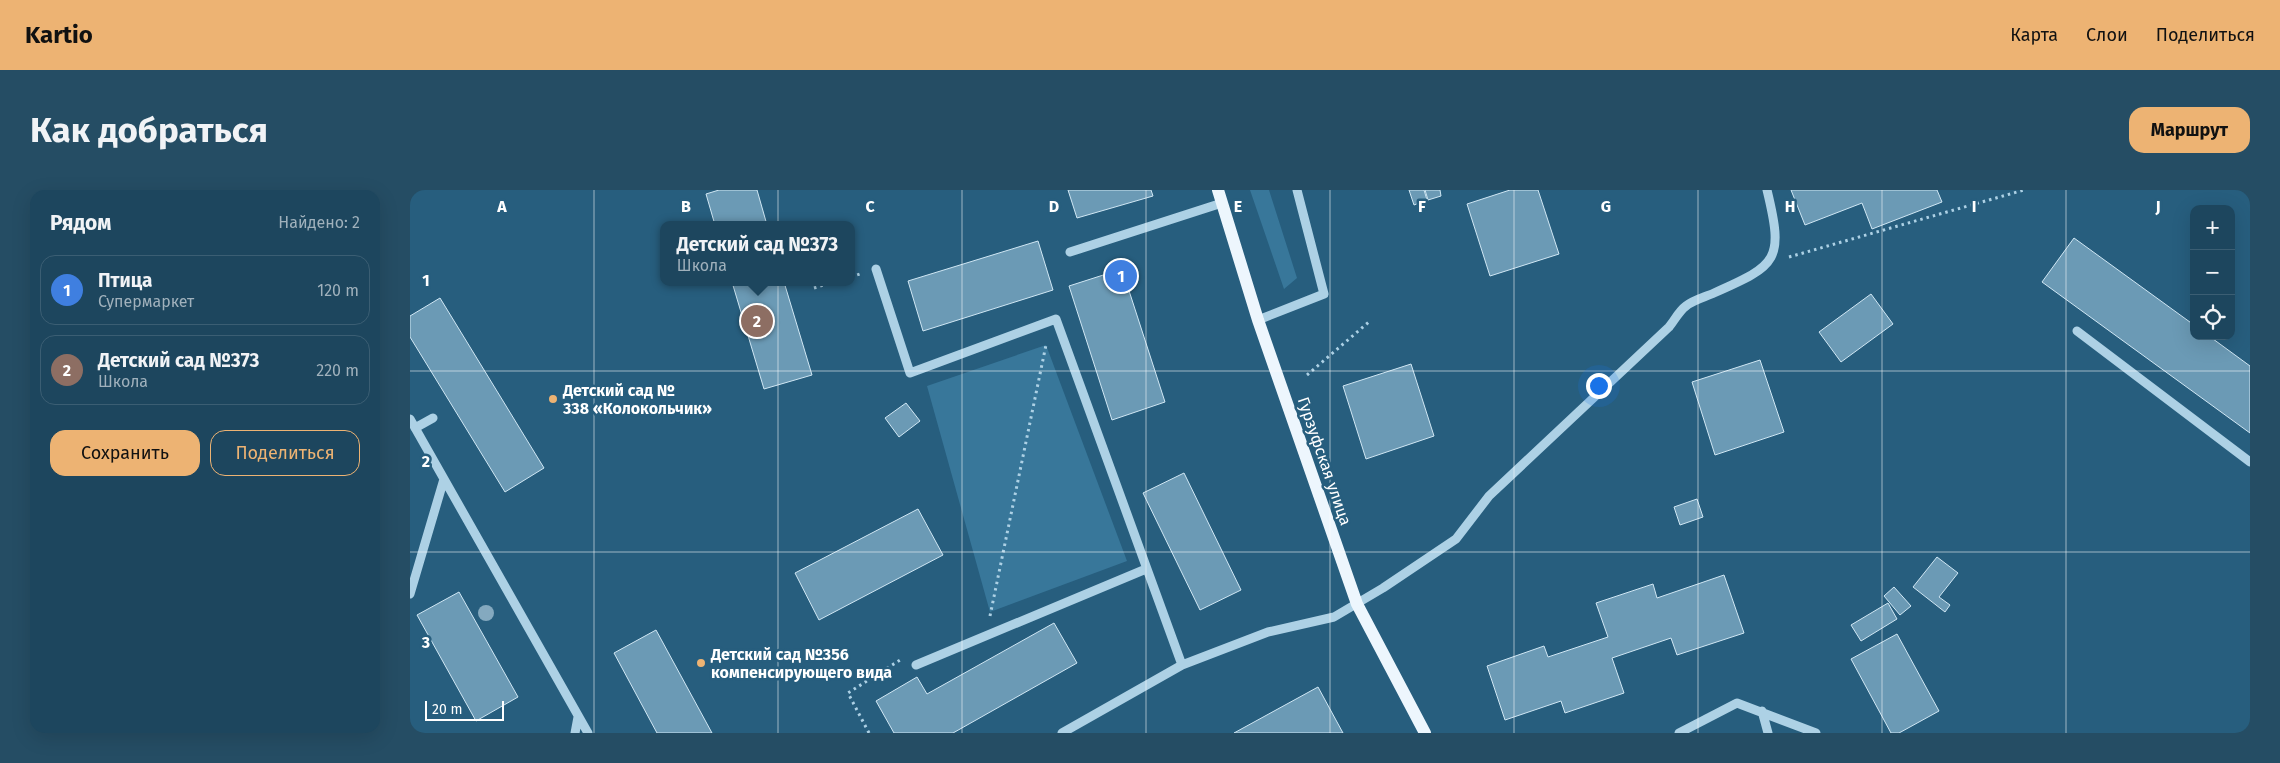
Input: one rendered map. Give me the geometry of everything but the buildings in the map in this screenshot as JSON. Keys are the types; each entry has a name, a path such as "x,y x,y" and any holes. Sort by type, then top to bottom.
{"main road":[{"name":"Гурзуфская улица","path":"1218,190 1258,320 1357,604 1425,733"}],"lane":[{"path":"1258,320 1324,294 1297,190"},
{"path":"1062,733 1182,665 1268,632 1334,616 1357,604 1456,539 1489,496 1669,327 1686,306 1752,276 1767,264 1776,248 1776,233 1767,190"},
{"path":"1070,252 1222,203"},
{"path":"876,269 910,372 1056,320 1182,665"},
{"path":"2077,331 2250,462"},
{"path":"415,428 432,418"},
{"path":"410,419 588,733"},
{"path":"410,594 444,479"},
{"path":"916,665 1146,569"},
{"path":"1679,733 1737,703 1816,733"},
{"path":"1762,711 1768,733"},
{"path":"575,733 578,717"}],"path":[{"path":"1767,264 2024,190"},
{"path":"814,288 820,286"},
{"path":"986,636 1046,344 1056,320"},
{"path":"1307,375 1370,321"},
{"path":"869,733 848,693 910,654 916,665"}],"shaded area":[{"path":"1250,190 1269,190 1297,278 1284,289"},
{"path":"1046,345 1127,561 990,612 927,386"}],"place":[{"name":"Птица","path":"1121,276"},
{"name":"Детский сад №373","path":"757,321"},
{"name":"Детский сад № 338 «Колокольчик»","path":"553,399"},
{"name":"Детский сад №356 компенсирующего вида","path":"701,663"}]}
